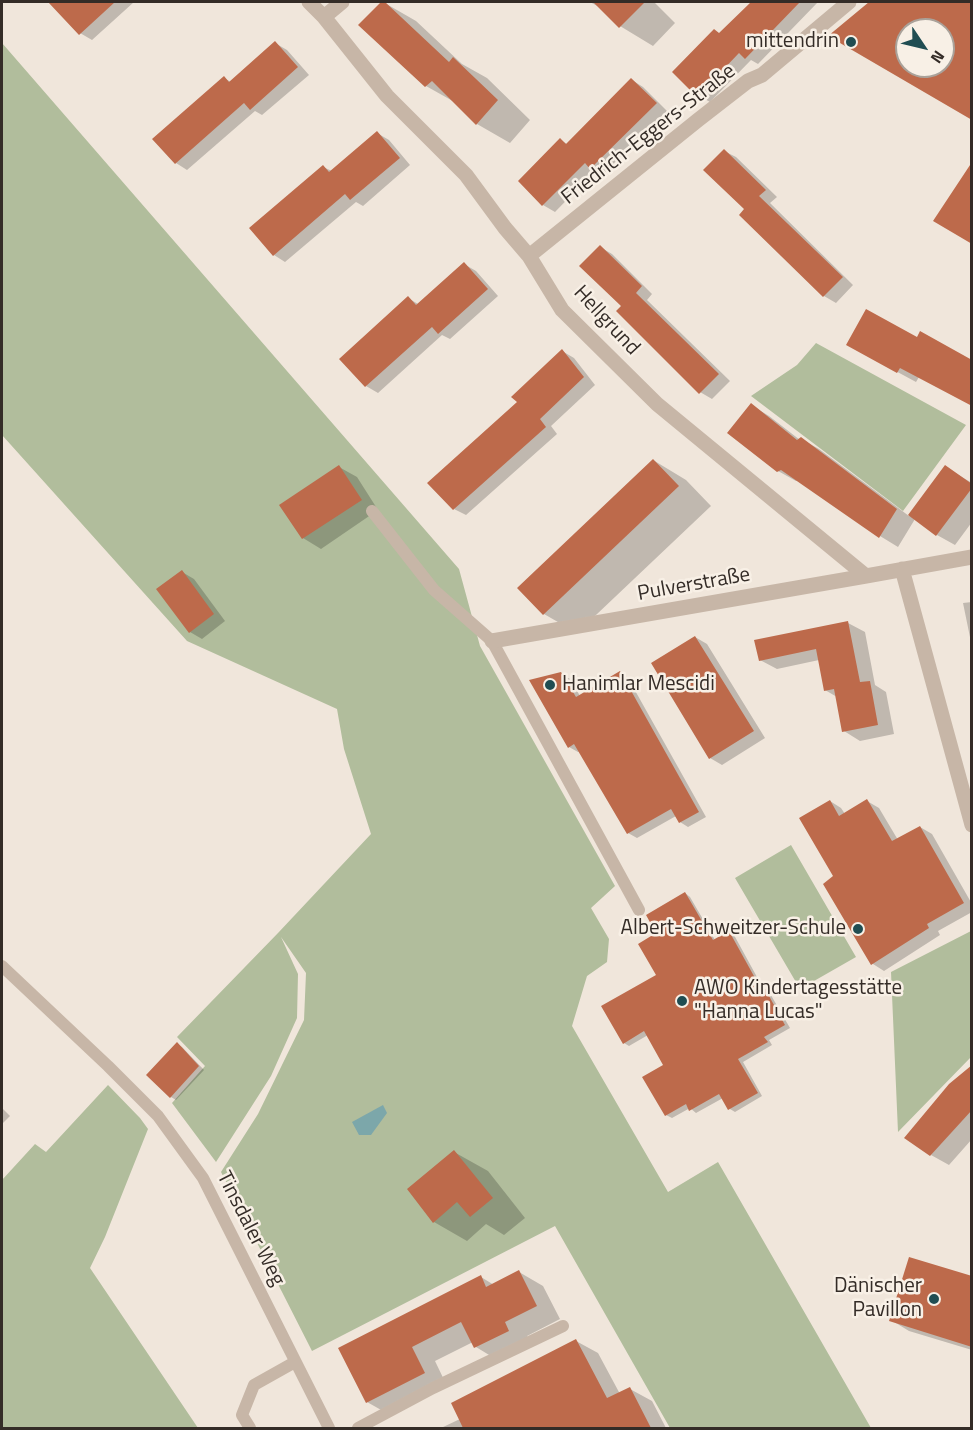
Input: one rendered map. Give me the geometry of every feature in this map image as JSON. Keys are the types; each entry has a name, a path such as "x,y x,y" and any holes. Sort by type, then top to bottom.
{"street":[{"name":"Hellgrund","path":"309,2 324,17 387,96 466,175 505,228 530,256 562,310 657,404 866,576"},
{"path":"324,17 342,2"},
{"name":"Friedrich-Eggers-Straße","path":"530,256 698,120 748,81 762,75 849,2"},
{"name":"Pulverstraße","path":"492,641 972,556"},
{"path":"902,569 972,825"}],"lane":[{"path":"372,511 434,590 492,641 639,910"},
{"name":"Tinsdaler Weg","path":"2,966 93,1051 158,1116 202,1178 329,1428"},
{"path":"358,1428 434,1388 563,1326"},
{"path":"250,1428 242,1415 254,1385 295,1362"}],"green space":[{"path":"2,43 459,569 480,646 615,886 591,908 609,939 607,962 587,976 572,1026 668,1192 718,1162 871,1428 670,1428 555,1226 312,1351 221,1172 258,1114 304,1020 306,973 281,937 298,974 297,1018 271,1076 216,1162 172,1103 205,1066 177,1037 371,834 344,749 337,709 187,641 2,435"},
{"path":"816,343 966,425 903,511 751,396 797,365"},
{"path":"791,845 856,957 800,989 735,878"},
{"path":"971,931 971,1057 898,1132 891,972"},
{"path":"108,1085 148,1129 105,1237 90,1268 198,1428 2,1428 2,1180 35,1144 46,1152"}],"water":[{"path":"383,1105 387,1113 371,1135 359,1135 352,1122"}],"building":[{"path":"48,2 115,2 79,35"},
{"path":"381,2 385,2 449,62 453,57 498,100 476,125 432,81 425,87 358,25"},
{"path":"593,2 645,2 619,28"},
{"path":"751,2 800,2 745,59 739,53 697,97 672,72 714,29 719,33"},
{"path":"869,2 972,2 972,120 900,78 955,78 955,18 895,18 895,75 828,36"},
{"path":"275,41 298,67 250,110 244,103 175,164 152,139 224,76 229,82"},
{"path":"631,78 657,103 590,169 585,163 542,206 518,181 560,138 566,144"},
{"path":"377,131 400,158 350,200 345,194 273,256 249,228 323,165 329,172"},
{"path":"724,149 766,190 759,196 843,277 823,297 739,215 744,209 703,170"},
{"path":"972,162 972,244 933,221"},
{"path":"600,245 642,286 636,293 719,374 699,394 616,311 621,306 579,266"},
{"path":"464,262 488,289 438,334 432,327 365,387 339,359 408,296 416,305"},
{"path":"866,309 917,337 920,331 972,360 972,406 900,368 897,373 846,345"},
{"path":"562,349 584,377 540,419 546,427 453,510 427,483 517,402 511,397"},
{"path":"751,403 797,440 801,437 897,509 879,538 781,470 777,472 727,433"},
{"path":"653,459 679,486 543,615 517,588"},
{"path":"339,465 362,500 302,539 279,505"},
{"path":"945,465 972,484 972,488 936,536 908,515"},
{"path":"182,570 214,614 189,633 156,589"},
{"path":"848,621 860,682 870,681 878,725 842,732 834,689 824,691 816,649 759,661 754,640"},
{"path":"695,636 754,731 709,759 651,663"},
{"path":"620,671 699,812 679,823 671,809 627,834 574,744 568,748 529,680 561,672 576,697"},
{"path":"867,799 892,841 920,826 964,903 927,924 929,928 871,965 823,884 833,876 799,818 830,800 839,816"},
{"path":"685,892 713,940 729,931 760,987 763,985 785,1025 764,1037 768,1042 738,1059 758,1093 728,1110 719,1094 689,1111 686,1104 665,1116 642,1077 663,1065 644,1031 623,1044 601,1006 656,975 638,944 656,933 646,915"},
{"path":"177,1042 199,1066 170,1098 146,1075"},
{"path":"972,1065 972,1110 930,1156 904,1138 949,1084"},
{"path":"454,1150 493,1198 470,1217 457,1202 433,1223 407,1189"},
{"name":"Dänischer Pavillon","path":"909,1257 972,1276 972,1347 889,1321"},
{"path":"519,1270 537,1306 505,1322 509,1331 474,1348 461,1322 412,1347 425,1373 366,1403 338,1348 481,1275 486,1287"},
{"path":"576,1339 607,1398 630,1387 651,1428 463,1428 451,1403"}],"place":[{"name":"mittendrin","path":"851,42"},
{"name":"Hanimlar Mescidi","path":"550,685"},
{"name":"Albert-Schweitzer-Schule","path":"858,929"},
{"name":"AWO Kindertagesstätte \"Hanna Lucas\"","path":"682,1001"},
{"name":"Dänischer Pavillon","path":"934,1299"}]}
